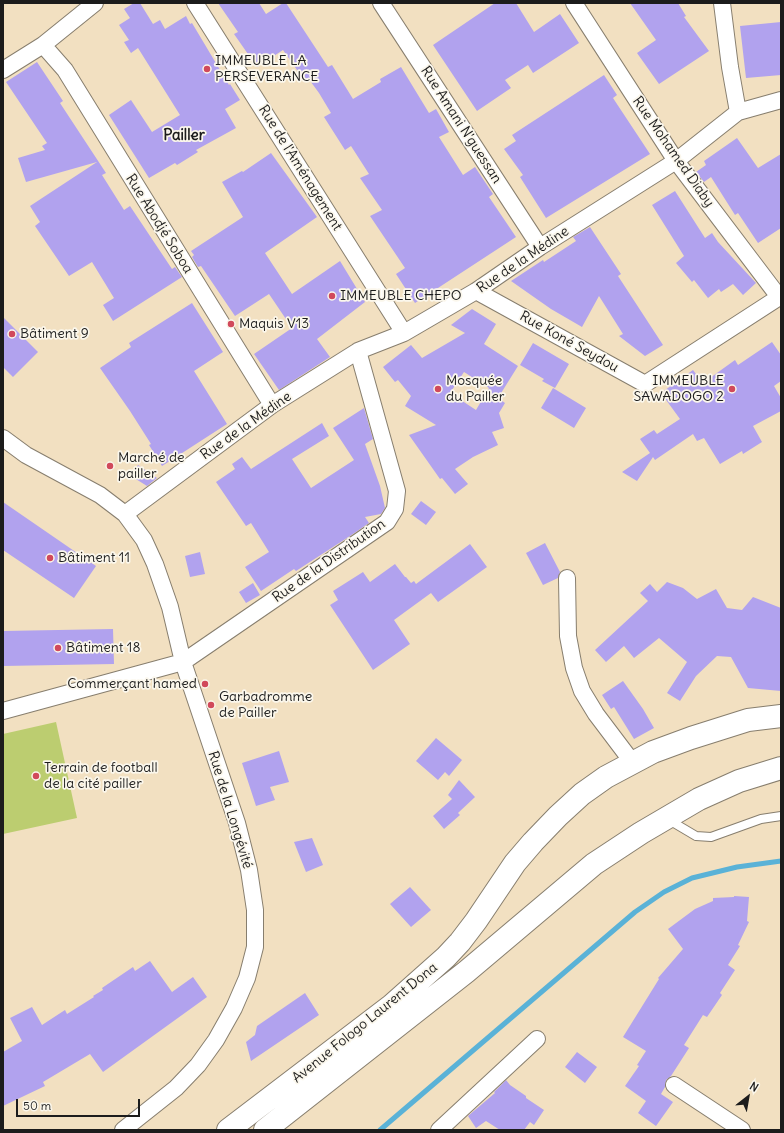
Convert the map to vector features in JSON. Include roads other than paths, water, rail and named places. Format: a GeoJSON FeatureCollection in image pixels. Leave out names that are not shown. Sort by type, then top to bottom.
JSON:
{"type":"FeatureCollection","features":[{"type":"Feature","properties":{"kind":"main road","name":"Avenue Fologo Laurent Dona"},"geometry":{"type":"LineString","coordinates":[[228,1130],[392,1005],[446,957],[476,921],[515,864],[533,842],[582,794],[606,777],[653,752],[748,720],[781,716]]}},
{"type":"Feature","properties":{"kind":"main road","name":"Avenue Fologo Laurent Dona"},"geometry":{"type":"LineString","coordinates":[[265,1130],[466,972],[594,864],[641,833],[699,799],[739,781],[781,768]]}},
{"type":"Feature","properties":{"kind":"street"},"geometry":{"type":"LineString","coordinates":[[3,70],[43,45],[95,3]]}},
{"type":"Feature","properties":{"kind":"street","name":"Rue de l'Aménagement"},"geometry":{"type":"LineString","coordinates":[[195,3],[404,333]]}},
{"type":"Feature","properties":{"kind":"street","name":"Rue Amani N'guessan"},"geometry":{"type":"LineString","coordinates":[[381,3],[540,247]]}},
{"type":"Feature","properties":{"kind":"street","name":"Rue Mohamed Diaby"},"geometry":{"type":"LineString","coordinates":[[574,3],[676,161],[780,296]]}},
{"type":"Feature","properties":{"kind":"street"},"geometry":{"type":"LineString","coordinates":[[722,3],[730,66],[738,112]]}},
{"type":"Feature","properties":{"kind":"street","name":"Rue Abodjé Soboa"},"geometry":{"type":"LineString","coordinates":[[43,45],[65,70],[272,405]]}},
{"type":"Feature","properties":{"kind":"street","name":"Rue de la Médine"},"geometry":{"type":"LineString","coordinates":[[125,514],[272,405],[358,351],[404,333],[476,291],[540,247],[676,161],[738,112],[781,100]]}},
{"type":"Feature","properties":{"kind":"street","name":"Rue Koné Seydou"},"geometry":{"type":"LineString","coordinates":[[476,291],[645,384],[780,296]]}},
{"type":"Feature","properties":{"kind":"street","name":"Rue de la Distribution"},"geometry":{"type":"LineString","coordinates":[[183,662],[365,538],[387,522],[395,509],[397,491],[358,351]]}},
{"type":"Feature","properties":{"kind":"street","name":"Rue de la Longévité"},"geometry":{"type":"LineString","coordinates":[[3,438],[26,455],[100,496],[125,514],[144,540],[155,564],[170,607],[183,662],[240,836],[249,870],[255,910],[255,947],[247,978],[234,1008],[216,1040],[198,1065],[176,1088],[124,1130]]}},
{"type":"Feature","properties":{"kind":"street"},"geometry":{"type":"LineString","coordinates":[[567,578],[568,636],[574,668],[582,691],[596,714],[633,763]]}},
{"type":"Feature","properties":{"kind":"street"},"geometry":{"type":"LineString","coordinates":[[5,709],[183,662]]}},
{"type":"Feature","properties":{"kind":"street"},"geometry":{"type":"LineString","coordinates":[[439,1130],[537,1039]]}},
{"type":"Feature","properties":{"kind":"street"},"geometry":{"type":"LineString","coordinates":[[674,1085],[742,1130]]}},
{"type":"Feature","properties":{"kind":"lane"},"geometry":{"type":"LineString","coordinates":[[666,818],[696,836],[711,837],[761,819],[781,816]]}},
{"type":"Feature","properties":{"kind":"waterway"},"geometry":{"type":"LineString","coordinates":[[380,1130],[635,912],[664,892],[692,878],[737,867],[781,861]]}},
{"type":"Feature","properties":{"kind":"place","name":"IMMEUBLE LA PERSEVERANCE"},"geometry":{"type":"Point","coordinates":[207,69]}},
{"type":"Feature","properties":{"kind":"place","name":"IMMEUBLE CHEPO"},"geometry":{"type":"Point","coordinates":[332,296]}},
{"type":"Feature","properties":{"kind":"place","name":"Maquis V13"},"geometry":{"type":"Point","coordinates":[231,324]}},
{"type":"Feature","properties":{"kind":"place","name":"Bâtiment 9"},"geometry":{"type":"Point","coordinates":[12,334]}},
{"type":"Feature","properties":{"kind":"place","name":"Mosquée du Pailler"},"geometry":{"type":"Point","coordinates":[438,389]}},
{"type":"Feature","properties":{"kind":"place","name":"IMMEUBLE SAWADOGO 2"},"geometry":{"type":"Point","coordinates":[732,389]}},
{"type":"Feature","properties":{"kind":"place","name":"Marché de pailler"},"geometry":{"type":"Point","coordinates":[110,466]}},
{"type":"Feature","properties":{"kind":"place","name":"Bâtiment 11"},"geometry":{"type":"Point","coordinates":[50,558]}},
{"type":"Feature","properties":{"kind":"place","name":"Bâtiment 18"},"geometry":{"type":"Point","coordinates":[58,648]}},
{"type":"Feature","properties":{"kind":"place","name":"Commerçant hamed"},"geometry":{"type":"Point","coordinates":[205,684]}},
{"type":"Feature","properties":{"kind":"place","name":"Garbadromme de Pailler"},"geometry":{"type":"Point","coordinates":[211,705]}},
{"type":"Feature","properties":{"kind":"place","name":"Terrain de football de la cité pailler"},"geometry":{"type":"Point","coordinates":[36,776]}},
{"type":"Feature","properties":{"kind":"district","name":"Pailler"},"geometry":{"type":"Point","coordinates":[184,136]}}]}
